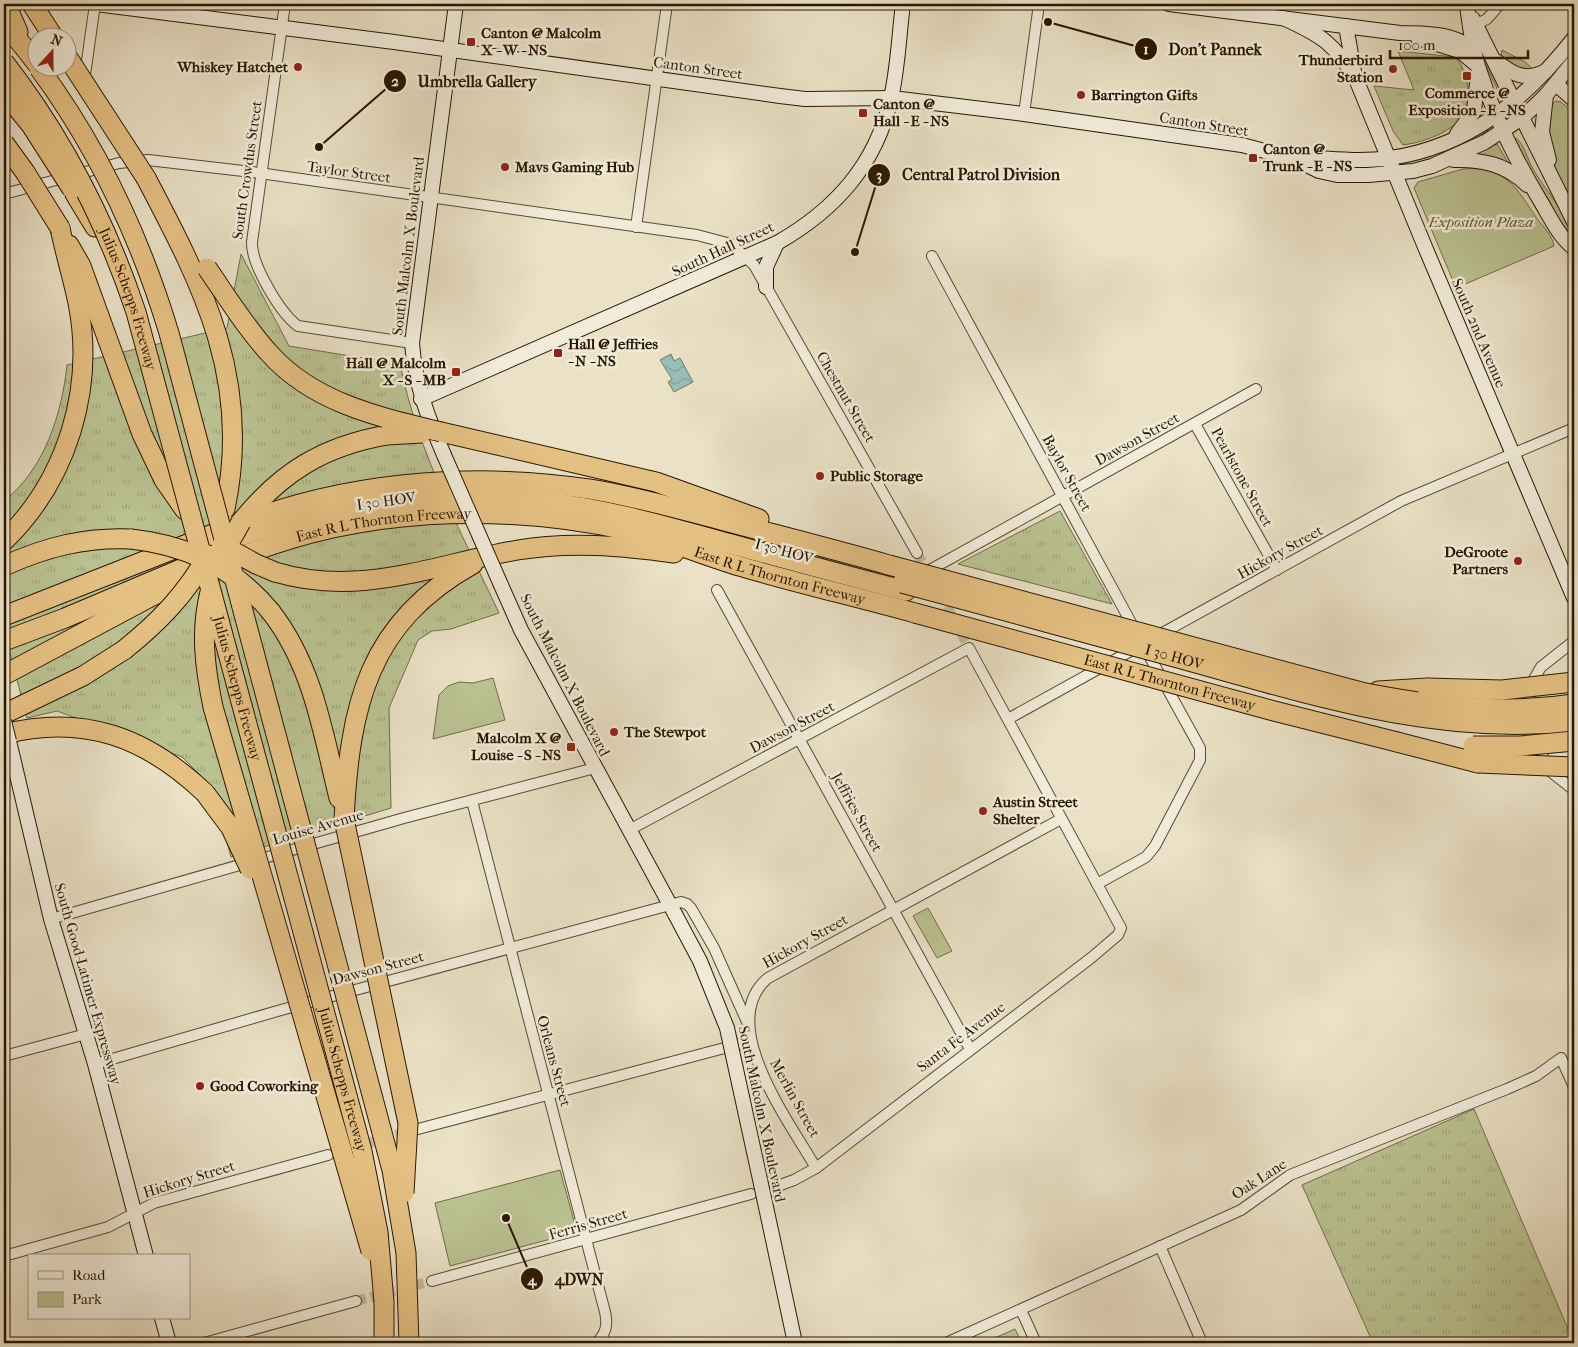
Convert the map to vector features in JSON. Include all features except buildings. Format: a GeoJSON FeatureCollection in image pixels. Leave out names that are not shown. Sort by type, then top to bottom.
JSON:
{"type":"FeatureCollection","features":[{"type":"Feature","properties":{"kind":"highway"},"geometry":{"type":"LineString","coordinates":[[6,4],[25,48]]}},
{"type":"Feature","properties":{"kind":"highway"},"geometry":{"type":"LineString","coordinates":[[32,4],[48,28]]}},
{"type":"Feature","properties":{"kind":"highway","name":"Julius Schepps Freeway"},"geometry":{"type":"LineString","coordinates":[[4,22],[28,52]]}},
{"type":"Feature","properties":{"kind":"highway","name":"Julius Schepps Freeway"},"geometry":{"type":"LineString","coordinates":[[4,62],[70,160],[100,219],[120,265],[153,369],[362,1151],[377,1224],[384,1302],[384,1343]]}},
{"type":"Feature","properties":{"kind":"highway"},"geometry":{"type":"LineString","coordinates":[[78,73],[249,330],[282,366],[308,386],[338,402],[369,413],[440,432],[582,464],[687,492],[841,551]]}},
{"type":"Feature","properties":{"kind":"highway","name":"Julius Schepps Freeway"},"geometry":{"type":"LineString","coordinates":[[46,78],[78,124],[106,175],[132,228],[158,299],[376,1105],[402,1220],[409,1286],[408,1343]]}},
{"type":"Feature","properties":{"kind":"highway"},"geometry":{"type":"LineString","coordinates":[[4,92],[55,161],[120,265]]}},
{"type":"Feature","properties":{"kind":"highway"},"geometry":{"type":"LineString","coordinates":[[4,143],[30,179],[81,266],[86,302],[82,369],[76,414],[63,458],[39,501],[4,541]]}},
{"type":"Feature","properties":{"kind":"highway"},"geometry":{"type":"LineString","coordinates":[[4,714],[83,676],[124,650],[169,610],[198,572],[219,530],[226,509],[234,460],[232,402],[217,334],[195,275],[146,178]]}},
{"type":"Feature","properties":{"kind":"highway"},"geometry":{"type":"LineString","coordinates":[[86,302],[149,450],[164,480],[185,510],[217,541],[236,554],[275,572],[319,582],[361,582],[386,579],[489,555],[544,547],[585,545],[629,547],[740,566]]}},
{"type":"Feature","properties":{"kind":"highway"},"geometry":{"type":"LineString","coordinates":[[304,1026],[284,948],[223,741],[208,683],[204,632],[209,594],[216,570],[241,522],[271,489],[288,475],[311,459],[338,447],[365,439],[387,435],[440,432]]}},
{"type":"Feature","properties":{"kind":"highway"},"geometry":{"type":"LineString","coordinates":[[4,616],[189,542],[289,506],[323,497],[374,488],[430,483],[527,483],[590,489],[668,506],[1361,692],[1409,702],[1483,708],[1501,709],[1574,704]]}},
{"type":"Feature","properties":{"kind":"highway","name":"I 30 HOV"},"geometry":{"type":"LineString","coordinates":[[4,636],[45,616],[184,557],[271,525],[354,505],[439,494],[521,494],[593,503],[672,521],[1364,715],[1458,730],[1512,732],[1574,727]]}},
{"type":"Feature","properties":{"kind":"highway","name":"I 30 HOV"},"geometry":{"type":"LineString","coordinates":[[4,642],[279,530],[346,513],[443,501],[544,502],[604,512],[668,526],[1377,711],[1410,717],[1473,724],[1517,725],[1574,721]]}},
{"type":"Feature","properties":{"kind":"highway","name":"East R L Thornton Freeway"},"geometry":{"type":"LineString","coordinates":[[4,675],[144,600],[260,548],[339,528],[389,519],[440,514],[542,516],[633,532],[740,566],[1293,716],[1397,742],[1520,746],[1574,741]]}},
{"type":"Feature","properties":{"kind":"highway"},"geometry":{"type":"LineString","coordinates":[[4,566],[42,550],[75,542],[109,538],[131,539],[176,548],[213,563],[248,587],[270,612],[290,640],[305,670],[339,762],[344,819],[408,1123],[402,1220]]}},
{"type":"Feature","properties":{"kind":"highway"},"geometry":{"type":"LineString","coordinates":[[339,762],[365,687],[389,638],[405,617],[428,596],[449,579],[489,555]]}},
{"type":"Feature","properties":{"kind":"highway"},"geometry":{"type":"LineString","coordinates":[[1361,692],[1427,688],[1502,690],[1574,682]]}},
{"type":"Feature","properties":{"kind":"highway"},"geometry":{"type":"LineString","coordinates":[[6,738],[53,726],[77,727],[110,734],[141,745],[163,757],[205,793],[231,828],[242,849],[304,1026],[357,1200],[384,1302]]}},
{"type":"Feature","properties":{"kind":"highway"},"geometry":{"type":"LineString","coordinates":[[1397,742],[1478,763],[1574,767]]}},
{"type":"Feature","properties":{"kind":"main road","name":"Canton Street"},"geometry":{"type":"LineString","coordinates":[[95,4],[805,99],[892,98],[1024,114],[1234,144],[1295,159],[1310,168],[1337,175],[1413,171],[1447,160],[1503,131],[1522,118],[1551,90],[1574,61]]}},
{"type":"Feature","properties":{"kind":"main road","name":"South Malcolm X Boulevard"},"geometry":{"type":"LineString","coordinates":[[456,4],[412,343],[416,378],[421,399],[521,630],[700,961],[727,1028],[795,1343]]}},
{"type":"Feature","properties":{"kind":"main road","name":"South Hall Street"},"geometry":{"type":"LineString","coordinates":[[421,399],[777,243],[823,213],[852,183],[871,152],[892,98],[902,4]]}},
{"type":"Feature","properties":{"kind":"main road"},"geometry":{"type":"LineString","coordinates":[[1169,4],[1208,6],[1400,33],[1452,36],[1473,49]]}},
{"type":"Feature","properties":{"kind":"main road"},"geometry":{"type":"LineString","coordinates":[[1466,5],[1473,26],[1493,58],[1554,186],[1574,222]]}},
{"type":"Feature","properties":{"kind":"main road","name":"South 2nd Avenue"},"geometry":{"type":"LineString","coordinates":[[1283,18],[1322,37],[1344,60],[1356,79],[1574,598]]}},
{"type":"Feature","properties":{"kind":"main road","name":"South 2nd Avenue"},"geometry":{"type":"LineString","coordinates":[[1346,26],[1356,79]]}},
{"type":"Feature","properties":{"kind":"main road"},"geometry":{"type":"LineString","coordinates":[[1473,26],[1473,49],[1503,131],[1536,194],[1566,241],[1574,248]]}},
{"type":"Feature","properties":{"kind":"main road"},"geometry":{"type":"LineString","coordinates":[[1400,33],[1460,51],[1478,66]]}},
{"type":"Feature","properties":{"kind":"main road","name":"Canton Street"},"geometry":{"type":"LineString","coordinates":[[1295,159],[1302,157],[1351,160],[1389,158],[1422,152],[1497,116],[1515,103],[1551,68],[1574,38]]}},
{"type":"Feature","properties":{"kind":"main road"},"geometry":{"type":"LineString","coordinates":[[1493,58],[1509,72],[1517,75],[1533,76],[1551,68]]}},
{"type":"Feature","properties":{"kind":"main road"},"geometry":{"type":"LineString","coordinates":[[1454,138],[1474,111],[1477,96],[1478,66]]}},
{"type":"Feature","properties":{"kind":"main road"},"geometry":{"type":"LineString","coordinates":[[1554,186],[1542,132],[1551,90],[1574,100]]}},
{"type":"Feature","properties":{"kind":"main road"},"geometry":{"type":"LineString","coordinates":[[1447,160],[1479,160],[1495,164],[1519,177],[1536,194]]}},
{"type":"Feature","properties":{"kind":"main road"},"geometry":{"type":"LineString","coordinates":[[766,287],[766,267],[777,243]]}},
{"type":"Feature","properties":{"kind":"main road","name":"South Good-Latimer Expressway"},"geometry":{"type":"LineString","coordinates":[[4,720],[6,738],[51,919],[95,1064],[145,1254]]}},
{"type":"Feature","properties":{"kind":"main road"},"geometry":{"type":"LineString","coordinates":[[163,1320],[169,1343]]}},
{"type":"Feature","properties":{"kind":"street"},"geometry":{"type":"LineString","coordinates":[[95,4],[84,89],[87,98],[129,161]]}},
{"type":"Feature","properties":{"kind":"street","name":"South Crowdus Street"},"geometry":{"type":"LineString","coordinates":[[285,4],[251,252],[270,290],[288,318],[298,326],[412,343]]}},
{"type":"Feature","properties":{"kind":"street"},"geometry":{"type":"LineString","coordinates":[[636,227],[667,4]]}},
{"type":"Feature","properties":{"kind":"street"},"geometry":{"type":"LineString","coordinates":[[1024,114],[1039,4]]}},
{"type":"Feature","properties":{"kind":"street"},"geometry":{"type":"LineString","coordinates":[[1473,26],[1487,20],[1500,4]]}},
{"type":"Feature","properties":{"kind":"street","name":"Taylor Street"},"geometry":{"type":"LineString","coordinates":[[4,194],[129,161],[148,160],[261,174],[716,239],[731,244],[747,256]]}},
{"type":"Feature","properties":{"kind":"street","name":"Chestnut Street"},"geometry":{"type":"LineString","coordinates":[[747,256],[917,553]]}},
{"type":"Feature","properties":{"kind":"street","name":"Baylor Street"},"geometry":{"type":"LineString","coordinates":[[932,256],[1200,748],[1200,760],[1151,852],[1146,857],[1097,884]]}},
{"type":"Feature","properties":{"kind":"street","name":"Dawson Street"},"geometry":{"type":"LineString","coordinates":[[928,571],[1256,389]]}},
{"type":"Feature","properties":{"kind":"street","name":"Pearlstone Street"},"geometry":{"type":"LineString","coordinates":[[1195,424],[1277,570]]}},
{"type":"Feature","properties":{"kind":"street","name":"Hickory Street"},"geometry":{"type":"LineString","coordinates":[[1008,719],[1406,499],[1574,428]]}},
{"type":"Feature","properties":{"kind":"street","name":"Jeffries Street"},"geometry":{"type":"LineString","coordinates":[[717,590],[895,909],[970,1049]]}},
{"type":"Feature","properties":{"kind":"street"},"geometry":{"type":"LineString","coordinates":[[1574,641],[1541,667],[1534,679],[1529,699],[1532,722],[1546,768],[1574,790]]}},
{"type":"Feature","properties":{"kind":"street","name":"Dawson Street"},"geometry":{"type":"LineString","coordinates":[[629,830],[969,648],[1008,719]]}},
{"type":"Feature","properties":{"kind":"street"},"geometry":{"type":"LineString","coordinates":[[1008,719],[1097,884]]}},
{"type":"Feature","properties":{"kind":"street","name":"Louise Avenue"},"geometry":{"type":"LineString","coordinates":[[51,919],[404,818],[595,768]]}},
{"type":"Feature","properties":{"kind":"street","name":"Orleans Street"},"geometry":{"type":"LineString","coordinates":[[472,801],[606,1312],[606,1328],[603,1336],[596,1343]]}},
{"type":"Feature","properties":{"kind":"street","name":"Hickory Street"},"geometry":{"type":"LineString","coordinates":[[750,1041],[748,1024],[753,997],[761,984],[768,978],[1061,820]]}},
{"type":"Feature","properties":{"kind":"street","name":"Santa Fe Avenue"},"geometry":{"type":"LineString","coordinates":[[775,1187],[794,1180],[816,1168],[1091,958],[1118,935],[1121,928],[1097,884]]}},
{"type":"Feature","properties":{"kind":"street"},"geometry":{"type":"LineString","coordinates":[[673,909],[681,902],[692,908],[714,948],[748,1024]]}},
{"type":"Feature","properties":{"kind":"street","name":"Dawson Street"},"geometry":{"type":"LineString","coordinates":[[95,1064],[281,1010],[509,948],[673,909]]}},
{"type":"Feature","properties":{"kind":"street"},"geometry":{"type":"LineString","coordinates":[[4,1056],[86,1034]]}},
{"type":"Feature","properties":{"kind":"street"},"geometry":{"type":"LineString","coordinates":[[418,1129],[750,1041]]}},
{"type":"Feature","properties":{"kind":"street","name":"Merlin Street"},"geometry":{"type":"LineString","coordinates":[[750,1041],[765,1079],[816,1168]]}},
{"type":"Feature","properties":{"kind":"street","name":"Oak Lane"},"geometry":{"type":"LineString","coordinates":[[946,1343],[1241,1210],[1264,1196],[1290,1175],[1522,1083],[1550,1068],[1561,1058],[1574,1087]]}},
{"type":"Feature","properties":{"kind":"street","name":"Hickory Street"},"geometry":{"type":"LineString","coordinates":[[4,1256],[108,1227],[154,1203],[328,1155]]}},
{"type":"Feature","properties":{"kind":"street","name":"Ferris Street"},"geometry":{"type":"LineString","coordinates":[[432,1281],[751,1194]]}},
{"type":"Feature","properties":{"kind":"street"},"geometry":{"type":"LineString","coordinates":[[1160,1246],[1202,1343]]}},
{"type":"Feature","properties":{"kind":"street"},"geometry":{"type":"LineString","coordinates":[[204,1343],[356,1301]]}},
{"type":"Feature","properties":{"kind":"street"},"geometry":{"type":"LineString","coordinates":[[1021,1310],[1036,1343]]}},
{"type":"Feature","properties":{"kind":"green space"},"geometry":{"type":"Polygon","coordinates":[[[1476,38],[1499,87],[1501,97],[1479,51],[1476,38]]]}},
{"type":"Feature","properties":{"kind":"green space"},"geometry":{"type":"Polygon","coordinates":[[[1502,50],[1525,62],[1533,69],[1523,73],[1501,56],[1502,50]]]}},
{"type":"Feature","properties":{"kind":"green space"},"geometry":{"type":"Polygon","coordinates":[[[1398,51],[1455,57],[1465,73],[1468,93],[1465,111],[1453,126],[1442,133],[1416,143],[1403,145],[1393,131],[1374,86],[1414,90],[1398,51]]]}},
{"type":"Feature","properties":{"kind":"green space","name":"Exposition Plaza"},"geometry":{"type":"Polygon","coordinates":[[[1556,101],[1561,102],[1574,113],[1574,205],[1553,166],[1547,134],[1552,104],[1556,101]]]}},
{"type":"Feature","properties":{"kind":"green space"},"geometry":{"type":"Polygon","coordinates":[[[1488,130],[1443,157],[1410,165],[1441,155],[1488,130]]]}},
{"type":"Feature","properties":{"kind":"green space","name":"Exposition Plaza"},"geometry":{"type":"Polygon","coordinates":[[[1516,138],[1522,144],[1538,178],[1562,212],[1574,241],[1558,219],[1515,143],[1516,138]]]}},
{"type":"Feature","properties":{"kind":"green space"},"geometry":{"type":"Polygon","coordinates":[[[1497,144],[1510,166],[1473,155],[1494,145],[1497,144]]]}},
{"type":"Feature","properties":{"kind":"green space","name":"Exposition Plaza"},"geometry":{"type":"Polygon","coordinates":[[[1463,169],[1490,171],[1509,181],[1548,232],[1554,246],[1456,288],[1414,188],[1418,182],[1463,169]]]}},
{"type":"Feature","properties":{"kind":"green space"},"geometry":{"type":"Polygon","coordinates":[[[241,254],[289,346],[400,364],[408,397],[429,461],[499,613],[451,629],[432,631],[418,640],[389,708],[391,808],[231,857],[212,787],[182,757],[57,711],[27,718],[4,630],[4,501],[30,474],[49,440],[61,403],[67,365],[227,328],[241,254]]]}},
{"type":"Feature","properties":{"kind":"green space"},"geometry":{"type":"Polygon","coordinates":[[[1060,511],[1112,604],[958,564],[1060,511]]]}},
{"type":"Feature","properties":{"kind":"green space"},"geometry":{"type":"Polygon","coordinates":[[[493,678],[505,720],[433,739],[439,695],[448,686],[459,682],[473,683],[493,678]]]}},
{"type":"Feature","properties":{"kind":"green space"},"geometry":{"type":"Polygon","coordinates":[[[928,908],[952,951],[937,958],[913,916],[928,908]]]}},
{"type":"Feature","properties":{"kind":"green space"},"geometry":{"type":"Polygon","coordinates":[[[1474,1109],[1574,1343],[1373,1343],[1302,1185],[1474,1109]]]}},
{"type":"Feature","properties":{"kind":"green space"},"geometry":{"type":"Polygon","coordinates":[[[560,1170],[577,1232],[450,1266],[435,1203],[560,1170]]]}},
{"type":"Feature","properties":{"kind":"green space"},"geometry":{"type":"Polygon","coordinates":[[[1015,1329],[1022,1343],[983,1343],[1015,1329]]]}},
{"type":"Feature","properties":{"kind":"water"},"geometry":{"type":"Polygon","coordinates":[[[671,354],[674,361],[680,358],[693,382],[674,392],[668,382],[672,379],[660,360],[671,354]]]}},
{"type":"Feature","properties":{"kind":"tunnel"},"geometry":{"type":"LineString","coordinates":[[917,553],[930,576]]}},
{"type":"Feature","properties":{"kind":"tunnel"},"geometry":{"type":"LineString","coordinates":[[940,593],[969,648]]}},
{"type":"Feature","properties":{"kind":"tunnel"},"geometry":{"type":"LineString","coordinates":[[338,1152],[410,1131]]}},
{"type":"Feature","properties":{"kind":"tunnel"},"geometry":{"type":"LineString","coordinates":[[356,1301],[432,1281]]}},
{"type":"Feature","properties":{"kind":"place","name":"Don't Pannek"},"geometry":{"type":"Point","coordinates":[1048,22]}},
{"type":"Feature","properties":{"kind":"place","name":"Canton @ Malcolm X - W - NS"},"geometry":{"type":"Point","coordinates":[471,42]}},
{"type":"Feature","properties":{"kind":"place","name":"Whiskey Hatchet"},"geometry":{"type":"Point","coordinates":[298,67]}},
{"type":"Feature","properties":{"kind":"place","name":"Thunderbird Station"},"geometry":{"type":"Point","coordinates":[1393,69]}},
{"type":"Feature","properties":{"kind":"place","name":"Commerce @ Exposition - E - NS"},"geometry":{"type":"Point","coordinates":[1467,76]}},
{"type":"Feature","properties":{"kind":"place","name":"Barrington Gifts"},"geometry":{"type":"Point","coordinates":[1081,95]}},
{"type":"Feature","properties":{"kind":"place","name":"Canton @ Hall - E - NS"},"geometry":{"type":"Point","coordinates":[863,113]}},
{"type":"Feature","properties":{"kind":"place","name":"Umbrella Gallery"},"geometry":{"type":"Point","coordinates":[319,147]}},
{"type":"Feature","properties":{"kind":"place","name":"Canton @ Trunk - E - NS"},"geometry":{"type":"Point","coordinates":[1253,158]}},
{"type":"Feature","properties":{"kind":"place","name":"Mavs Gaming Hub"},"geometry":{"type":"Point","coordinates":[505,167]}},
{"type":"Feature","properties":{"kind":"place","name":"Central Patrol Division"},"geometry":{"type":"Point","coordinates":[855,252]}},
{"type":"Feature","properties":{"kind":"place","name":"Hall @ Jeffries - N - NS"},"geometry":{"type":"Point","coordinates":[558,353]}},
{"type":"Feature","properties":{"kind":"place","name":"Hall @ Malcolm X - S - MB"},"geometry":{"type":"Point","coordinates":[456,372]}},
{"type":"Feature","properties":{"kind":"place","name":"Public Storage"},"geometry":{"type":"Point","coordinates":[820,476]}},
{"type":"Feature","properties":{"kind":"place","name":"DeGroote Partners"},"geometry":{"type":"Point","coordinates":[1518,561]}},
{"type":"Feature","properties":{"kind":"place","name":"The Stewpot"},"geometry":{"type":"Point","coordinates":[614,732]}},
{"type":"Feature","properties":{"kind":"place","name":"Malcolm X @ Louise - S - NS"},"geometry":{"type":"Point","coordinates":[571,747]}},
{"type":"Feature","properties":{"kind":"place","name":"Austin Street Shelter"},"geometry":{"type":"Point","coordinates":[983,811]}},
{"type":"Feature","properties":{"kind":"place","name":"Good Coworking"},"geometry":{"type":"Point","coordinates":[200,1086]}},
{"type":"Feature","properties":{"kind":"place","name":"4DWN"},"geometry":{"type":"Point","coordinates":[506,1218]}}]}
